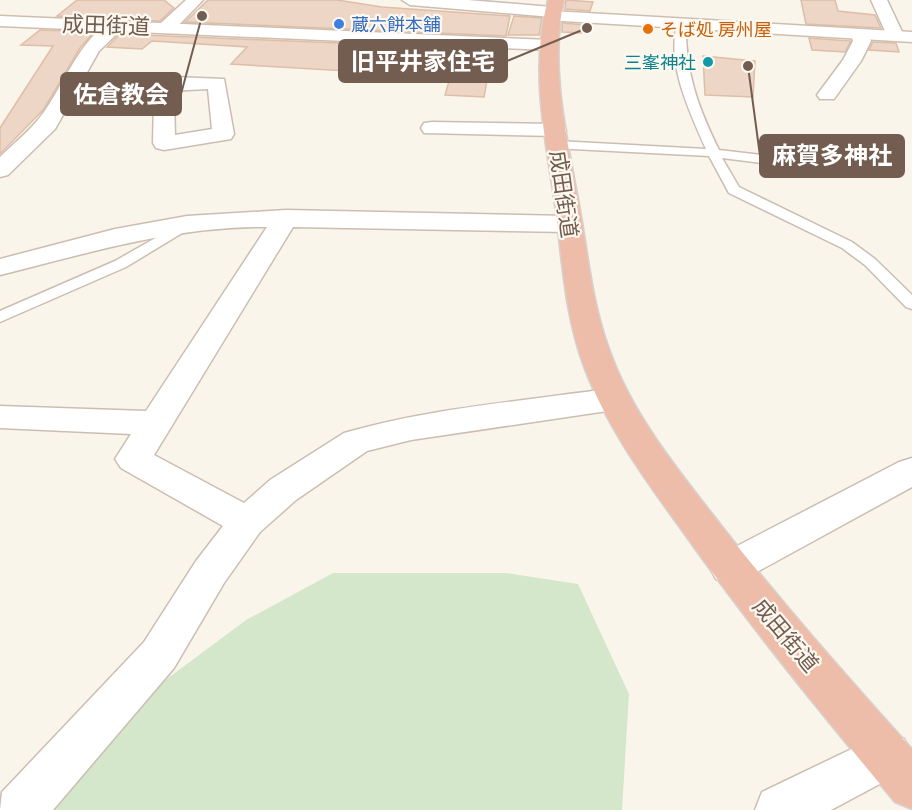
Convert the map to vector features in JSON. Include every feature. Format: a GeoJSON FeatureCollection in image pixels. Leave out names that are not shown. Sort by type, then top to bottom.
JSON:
{"type":"FeatureCollection","features":[{"type":"Feature","properties":{"kind":"highway","name":"成田街道"},"geometry":{"type":"LineString","coordinates":[[552,18],[556,138],[568,224],[578,284],[593,348],[614,399],[642,446],[730,568],[899,770]]}},
{"type":"Feature","properties":{"kind":"street"},"geometry":{"type":"LineString","coordinates":[[167,27],[195,0]]}},
{"type":"Feature","properties":{"kind":"street"},"geometry":{"type":"LineString","coordinates":[[410,0],[552,18],[904,37]]}},
{"type":"Feature","properties":{"kind":"street"},"geometry":{"type":"LineString","coordinates":[[879,0],[904,37]]}},
{"type":"Feature","properties":{"kind":"street"},"geometry":{"type":"LineString","coordinates":[[780,10],[783,29]]}},
{"type":"Feature","properties":{"kind":"street","name":"成田街道"},"geometry":{"type":"LineString","coordinates":[[0,21],[167,27],[552,18]]}},
{"type":"Feature","properties":{"kind":"street"},"geometry":{"type":"LineString","coordinates":[[0,170],[47,124],[92,48],[117,25]]}},
{"type":"Feature","properties":{"kind":"street"},"geometry":{"type":"LineString","coordinates":[[827,95],[852,61],[862,41],[860,35]]}},
{"type":"Feature","properties":{"kind":"street"},"geometry":{"type":"LineString","coordinates":[[68,90],[174,83],[218,83],[223,134],[165,143],[164,99]]}},
{"type":"Feature","properties":{"kind":"street"},"geometry":{"type":"LineString","coordinates":[[432,128],[556,138]]}},
{"type":"Feature","properties":{"kind":"street"},"geometry":{"type":"LineString","coordinates":[[247,522],[133,459],[286,218]]}},
{"type":"Feature","properties":{"kind":"street"},"geometry":{"type":"LineString","coordinates":[[0,267],[115,237],[187,224],[286,218],[568,224]]}},
{"type":"Feature","properties":{"kind":"street"},"geometry":{"type":"LineString","coordinates":[[20,810],[159,655],[210,572],[247,522],[283,490],[356,442],[411,428],[614,399]]}},
{"type":"Feature","properties":{"kind":"street"},"geometry":{"type":"LineString","coordinates":[[0,417],[155,423]]}},
{"type":"Feature","properties":{"kind":"street"},"geometry":{"type":"LineString","coordinates":[[730,568],[912,471]]}},
{"type":"Feature","properties":{"kind":"street"},"geometry":{"type":"LineString","coordinates":[[780,810],[899,770]]}},
{"type":"Feature","properties":{"kind":"lane"},"geometry":{"type":"LineString","coordinates":[[681,24],[681,62],[714,153],[723,174],[734,190],[847,245],[870,262],[912,304]]}},
{"type":"Feature","properties":{"kind":"lane"},"geometry":{"type":"LineString","coordinates":[[556,138],[812,165]]}},
{"type":"Feature","properties":{"kind":"lane"},"geometry":{"type":"LineString","coordinates":[[0,317],[65,290],[167,239],[187,224]]}},
{"type":"Feature","properties":{"kind":"green space"},"geometry":{"type":"Polygon","coordinates":[[[333,573],[506,573],[578,584],[629,694],[622,810],[49,810],[144,696],[246,620],[333,573]]]}},
{"type":"Feature","properties":{"kind":"building"},"geometry":{"type":"Polygon","coordinates":[[[77,0],[164,0],[174,8],[160,21],[57,16],[77,0]]]}},
{"type":"Feature","properties":{"kind":"building"},"geometry":{"type":"Polygon","coordinates":[[[208,0],[337,0],[382,7],[510,16],[506,36],[185,22],[208,0]]]}},
{"type":"Feature","properties":{"kind":"building"},"geometry":{"type":"Polygon","coordinates":[[[566,0],[593,2],[590,11],[565,9],[566,0]]]}},
{"type":"Feature","properties":{"kind":"building"},"geometry":{"type":"Polygon","coordinates":[[[801,0],[835,0],[838,11],[875,15],[881,28],[806,24],[801,0]]]}},
{"type":"Feature","properties":{"kind":"building"},"geometry":{"type":"Polygon","coordinates":[[[514,16],[542,18],[539,35],[508,35],[514,16]]]}},
{"type":"Feature","properties":{"kind":"building"},"geometry":{"type":"Polygon","coordinates":[[[562,23],[585,25],[582,33],[562,32],[562,23]]]}},
{"type":"Feature","properties":{"kind":"building"},"geometry":{"type":"Polygon","coordinates":[[[40,30],[94,32],[80,48],[44,109],[0,154],[0,128],[53,46],[21,45],[40,30]]]}},
{"type":"Feature","properties":{"kind":"building"},"geometry":{"type":"Polygon","coordinates":[[[120,34],[504,50],[501,71],[489,70],[484,97],[445,95],[456,57],[408,54],[398,74],[231,64],[247,47],[152,41],[142,49],[107,47],[120,34]]]}},
{"type":"Feature","properties":{"kind":"building"},"geometry":{"type":"Polygon","coordinates":[[[809,38],[851,41],[845,52],[812,50],[809,38]]]}},
{"type":"Feature","properties":{"kind":"building"},"geometry":{"type":"Polygon","coordinates":[[[873,42],[896,43],[899,52],[869,50],[873,42]]]}},
{"type":"Feature","properties":{"kind":"building"},"geometry":{"type":"Polygon","coordinates":[[[703,56],[755,61],[753,97],[705,95],[703,56]]]}},
{"type":"Feature","properties":{"kind":"place","name":"佐倉教会"},"geometry":{"type":"Point","coordinates":[202,16]}},
{"type":"Feature","properties":{"kind":"place","name":"蔵六餅本舗"},"geometry":{"type":"Point","coordinates":[339,24]}},
{"type":"Feature","properties":{"kind":"place","name":"旧平井家住宅"},"geometry":{"type":"Point","coordinates":[587,28]}},
{"type":"Feature","properties":{"kind":"place","name":"そば処 房州屋"},"geometry":{"type":"Point","coordinates":[648,29]}},
{"type":"Feature","properties":{"kind":"place","name":"三峯神社"},"geometry":{"type":"Point","coordinates":[708,62]}},
{"type":"Feature","properties":{"kind":"place","name":"麻賀多神社"},"geometry":{"type":"Point","coordinates":[748,66]}}]}
